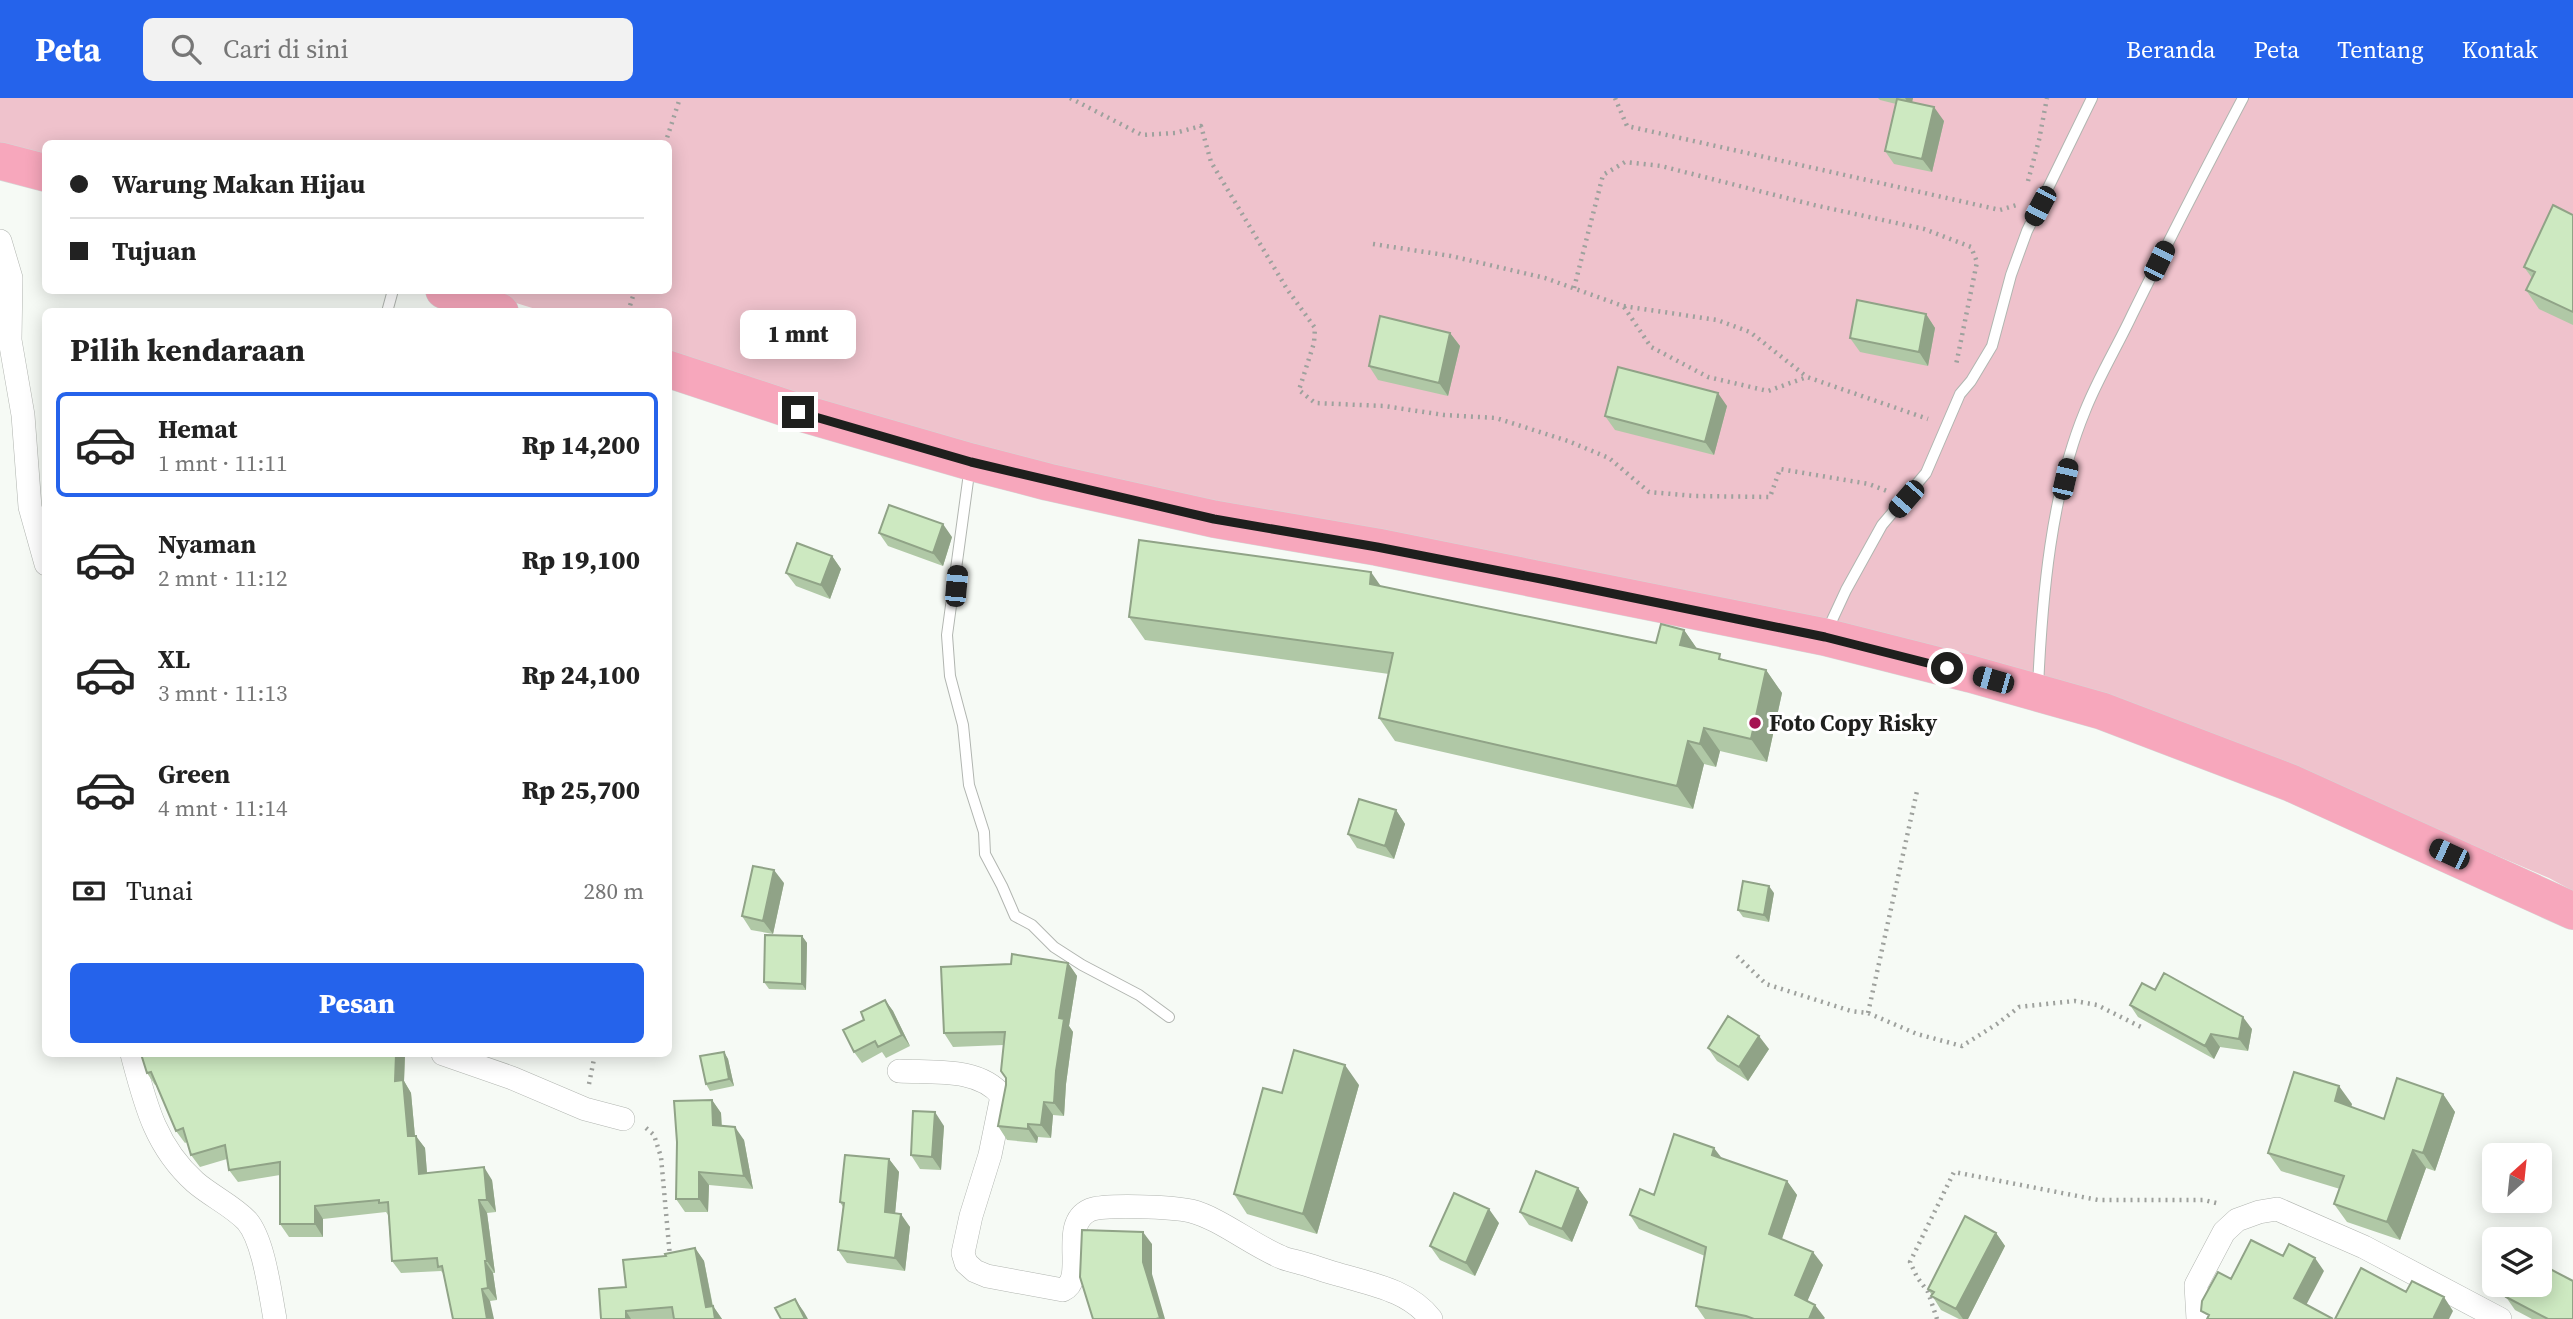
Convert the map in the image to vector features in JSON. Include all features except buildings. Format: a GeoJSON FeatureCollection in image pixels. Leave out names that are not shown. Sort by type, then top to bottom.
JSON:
{"type":"FeatureCollection","features":[{"type":"Feature","properties":{"kind":"highway"},"geometry":{"type":"LineString","coordinates":[[0,161],[42,172]]}},
{"type":"Feature","properties":{"kind":"highway"},"geometry":{"type":"LineString","coordinates":[[453,294],[490,308]]}},
{"type":"Feature","properties":{"kind":"highway"},"geometry":{"type":"LineString","coordinates":[[672,370],[798,412],[971,462],[1214,519],[1389,549],[1825,637],[2102,711],[2291,783],[2573,911]]}},
{"type":"Feature","properties":{"kind":"street"},"geometry":{"type":"LineString","coordinates":[[0,241],[11,278],[10,340],[23,415],[30,507],[42,550]]}},
{"type":"Feature","properties":{"kind":"street"},"geometry":{"type":"LineString","coordinates":[[133,1057],[148,1114],[160,1138],[197,1184],[248,1222],[262,1252],[275,1319]]}},
{"type":"Feature","properties":{"kind":"street"},"geometry":{"type":"LineString","coordinates":[[452,1057],[512,1078],[584,1109],[623,1119]]}},
{"type":"Feature","properties":{"kind":"street"},"geometry":{"type":"LineString","coordinates":[[899,1071],[978,1078],[993,1084],[1002,1096],[990,1155],[971,1216],[963,1253],[966,1263],[975,1271],[987,1276],[1063,1290],[1072,1280],[1074,1228],[1084,1214],[1101,1207],[1190,1211],[1208,1217],[1283,1259],[1375,1285],[1406,1297],[1431,1319]]}},
{"type":"Feature","properties":{"kind":"street"},"geometry":{"type":"LineString","coordinates":[[2197,1319],[2196,1285],[2224,1232],[2237,1220],[2277,1209],[2364,1247],[2500,1319]]}},
{"type":"Feature","properties":{"kind":"lane"},"geometry":{"type":"LineString","coordinates":[[1825,637],[1846,590],[1882,525],[1926,472],[1960,394],[1992,346],[2011,275],[2027,231],[2092,98]]}},
{"type":"Feature","properties":{"kind":"lane"},"geometry":{"type":"LineString","coordinates":[[2037,693],[2040,625],[2054,528],[2070,455],[2081,421],[2183,212],[2244,98]]}},
{"type":"Feature","properties":{"kind":"lane"},"geometry":{"type":"LineString","coordinates":[[971,462],[956,586],[947,635],[950,676],[963,724],[969,785],[984,832],[985,855],[1015,916],[1032,925],[1054,947],[1139,995],[1169,1017]]}},
{"type":"Feature","properties":{"kind":"path"},"geometry":{"type":"LineString","coordinates":[[666,140],[680,98]]}},
{"type":"Feature","properties":{"kind":"path"},"geometry":{"type":"LineString","coordinates":[[1070,98],[1142,135],[1175,133],[1201,126],[1211,162],[1287,289],[1315,328],[1314,344],[1299,390],[1315,403],[1384,406],[1444,415],[1496,418],[1568,441],[1609,458],[1649,492],[1770,497],[1780,469],[1869,484],[1906,499]]}},
{"type":"Feature","properties":{"kind":"path"},"geometry":{"type":"LineString","coordinates":[[1615,98],[1627,126],[2000,210],[2023,204],[2047,98]]}},
{"type":"Feature","properties":{"kind":"path"},"geometry":{"type":"LineString","coordinates":[[1574,288],[1603,175],[1625,162],[1661,166],[1814,205],[1924,229],[1971,247],[1977,262],[1960,350],[1951,380],[1960,394]]}},
{"type":"Feature","properties":{"kind":"path"},"geometry":{"type":"LineString","coordinates":[[1373,244],[1451,256],[1545,278],[1623,306],[1717,320],[1750,331],[1807,377],[1945,425]]}},
{"type":"Feature","properties":{"kind":"path"},"geometry":{"type":"LineString","coordinates":[[1623,306],[1651,348],[1708,377],[1768,391],[1807,377]]}},
{"type":"Feature","properties":{"kind":"path"},"geometry":{"type":"LineString","coordinates":[[1868,1013],[1917,791]]}},
{"type":"Feature","properties":{"kind":"path"},"geometry":{"type":"LineString","coordinates":[[1738,956],[1766,984],[1851,1011],[1868,1013],[1917,1034],[1962,1046],[2019,1007],[2075,1001],[2097,1005],[2143,1028]]}},
{"type":"Feature","properties":{"kind":"path"},"geometry":{"type":"LineString","coordinates":[[623,1119],[642,1125],[654,1135],[661,1157],[671,1267]]}},
{"type":"Feature","properties":{"kind":"path"},"geometry":{"type":"LineString","coordinates":[[1937,1319],[1928,1292],[1910,1262],[1954,1171],[2098,1200],[2204,1200],[2259,1212]]}},
{"type":"Feature","properties":{"kind":"shaded area"},"geometry":{"type":"Polygon","coordinates":[[[0,98],[2573,98],[2573,891],[2549,878],[2413,820],[2044,679],[1222,507],[856,415],[672,354],[672,308],[532,308],[488,294],[672,294],[672,140],[42,140],[42,158],[0,147],[0,98]]]}},
{"type":"Feature","properties":{"kind":"place","name":"Foto Copy Risky"},"geometry":{"type":"Point","coordinates":[1755,723]}},
{"type":"Feature","properties":{"kind":"route"},"geometry":{"type":"LineString","coordinates":[[798,412],[971,462],[1214,519],[1556,582],[1825,637],[1947,668]]}}]}
